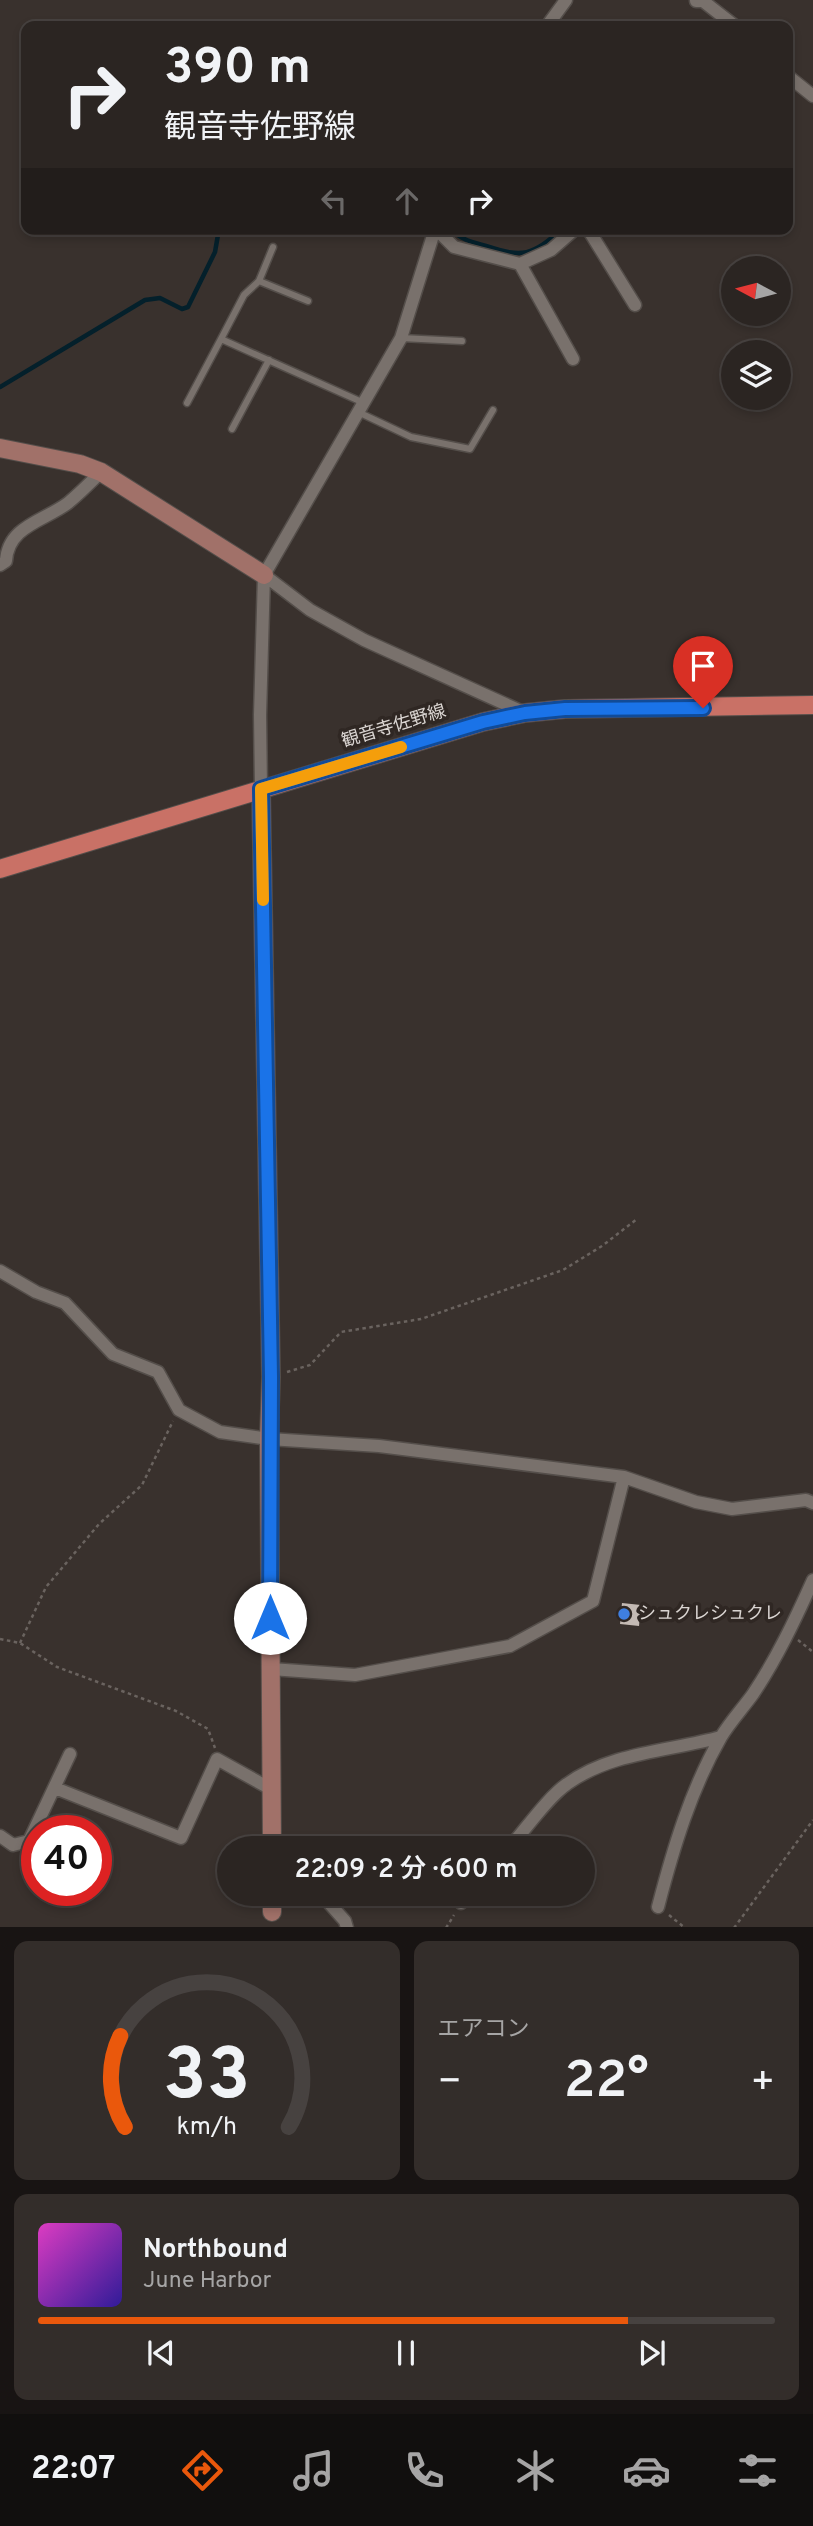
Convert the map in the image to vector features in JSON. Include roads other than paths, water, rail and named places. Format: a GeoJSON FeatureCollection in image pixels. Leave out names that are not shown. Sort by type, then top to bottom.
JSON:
{"type":"FeatureCollection","features":[{"type":"Feature","properties":{"kind":"main road","name":"観音寺佐野線"},"geometry":{"type":"LineString","coordinates":[[0,869],[483,722],[525,713],[565,709],[813,705]]}},
{"type":"Feature","properties":{"kind":"street"},"geometry":{"type":"LineString","coordinates":[[551,21],[566,0]]}},
{"type":"Feature","properties":{"kind":"street"},"geometry":{"type":"LineString","coordinates":[[695,0],[720,21]]}},
{"type":"Feature","properties":{"kind":"street"},"geometry":{"type":"LineString","coordinates":[[695,0],[703,1],[729,21]]}},
{"type":"Feature","properties":{"kind":"street"},"geometry":{"type":"LineString","coordinates":[[793,80],[813,96]]}},
{"type":"Feature","properties":{"kind":"street"},"geometry":{"type":"LineString","coordinates":[[272,1836],[269,1440],[271,1377],[260,715],[264,575],[401,338],[434,235]]}},
{"type":"Feature","properties":{"kind":"street"},"geometry":{"type":"LineString","coordinates":[[442,235],[454,247],[520,264],[551,250],[568,235]]}},
{"type":"Feature","properties":{"kind":"street"},"geometry":{"type":"LineString","coordinates":[[592,235],[635,305]]}},
{"type":"Feature","properties":{"kind":"street"},"geometry":{"type":"LineString","coordinates":[[520,264],[573,359]]}},
{"type":"Feature","properties":{"kind":"street"},"geometry":{"type":"LineString","coordinates":[[0,448],[80,464],[101,471],[264,575],[310,610],[364,640],[525,713]]}},
{"type":"Feature","properties":{"kind":"street"},"geometry":{"type":"LineString","coordinates":[[0,565],[6,561],[7,548],[18,532],[67,504],[101,471]]}},
{"type":"Feature","properties":{"kind":"street"},"geometry":{"type":"LineString","coordinates":[[0,1271],[36,1292],[65,1303],[113,1354],[158,1373],[179,1410],[220,1432],[269,1440],[379,1446],[624,1477],[696,1502],[732,1509],[806,1500],[813,1503]]}},
{"type":"Feature","properties":{"kind":"street"},"geometry":{"type":"LineString","coordinates":[[271,1669],[355,1675],[510,1646],[593,1601],[624,1477]]}},
{"type":"Feature","properties":{"kind":"street"},"geometry":{"type":"LineString","coordinates":[[658,1907],[673,1851],[695,1792],[721,1737],[753,1693],[789,1633],[813,1580]]}},
{"type":"Feature","properties":{"kind":"street"},"geometry":{"type":"LineString","coordinates":[[520,1836],[565,1784],[608,1761],[685,1747],[721,1737]]}},
{"type":"Feature","properties":{"kind":"street"},"geometry":{"type":"LineString","coordinates":[[44,1815],[70,1754]]}},
{"type":"Feature","properties":{"kind":"street"},"geometry":{"type":"LineString","coordinates":[[55,1788],[181,1838],[217,1759],[271,1788]]}},
{"type":"Feature","properties":{"kind":"street"},"geometry":{"type":"LineString","coordinates":[[0,1836],[13,1845],[21,1844]]}},
{"type":"Feature","properties":{"kind":"street"},"geometry":{"type":"LineString","coordinates":[[332,1906],[347,1927]]}},
{"type":"Feature","properties":{"kind":"lane"},"geometry":{"type":"LineString","coordinates":[[187,403],[244,295],[259,281],[272,247]]}},
{"type":"Feature","properties":{"kind":"lane"},"geometry":{"type":"LineString","coordinates":[[259,281],[308,301]]}},
{"type":"Feature","properties":{"kind":"lane"},"geometry":{"type":"LineString","coordinates":[[401,338],[462,341]]}},
{"type":"Feature","properties":{"kind":"lane"},"geometry":{"type":"LineString","coordinates":[[221,339],[361,407],[411,437],[470,449],[493,410]]}},
{"type":"Feature","properties":{"kind":"lane"},"geometry":{"type":"LineString","coordinates":[[232,429],[269,360]]}},
{"type":"Feature","properties":{"kind":"waterway"},"geometry":{"type":"LineString","coordinates":[[0,387],[145,300],[160,298],[182,309],[188,307],[215,252],[218,235]]}},
{"type":"Feature","properties":{"kind":"waterway"},"geometry":{"type":"LineString","coordinates":[[458,235],[471,242],[518,253],[535,249],[555,235]]}},
{"type":"Feature","properties":{"kind":"place","name":"シュクレシュクレ"},"geometry":{"type":"Point","coordinates":[624,1614]}}]}
